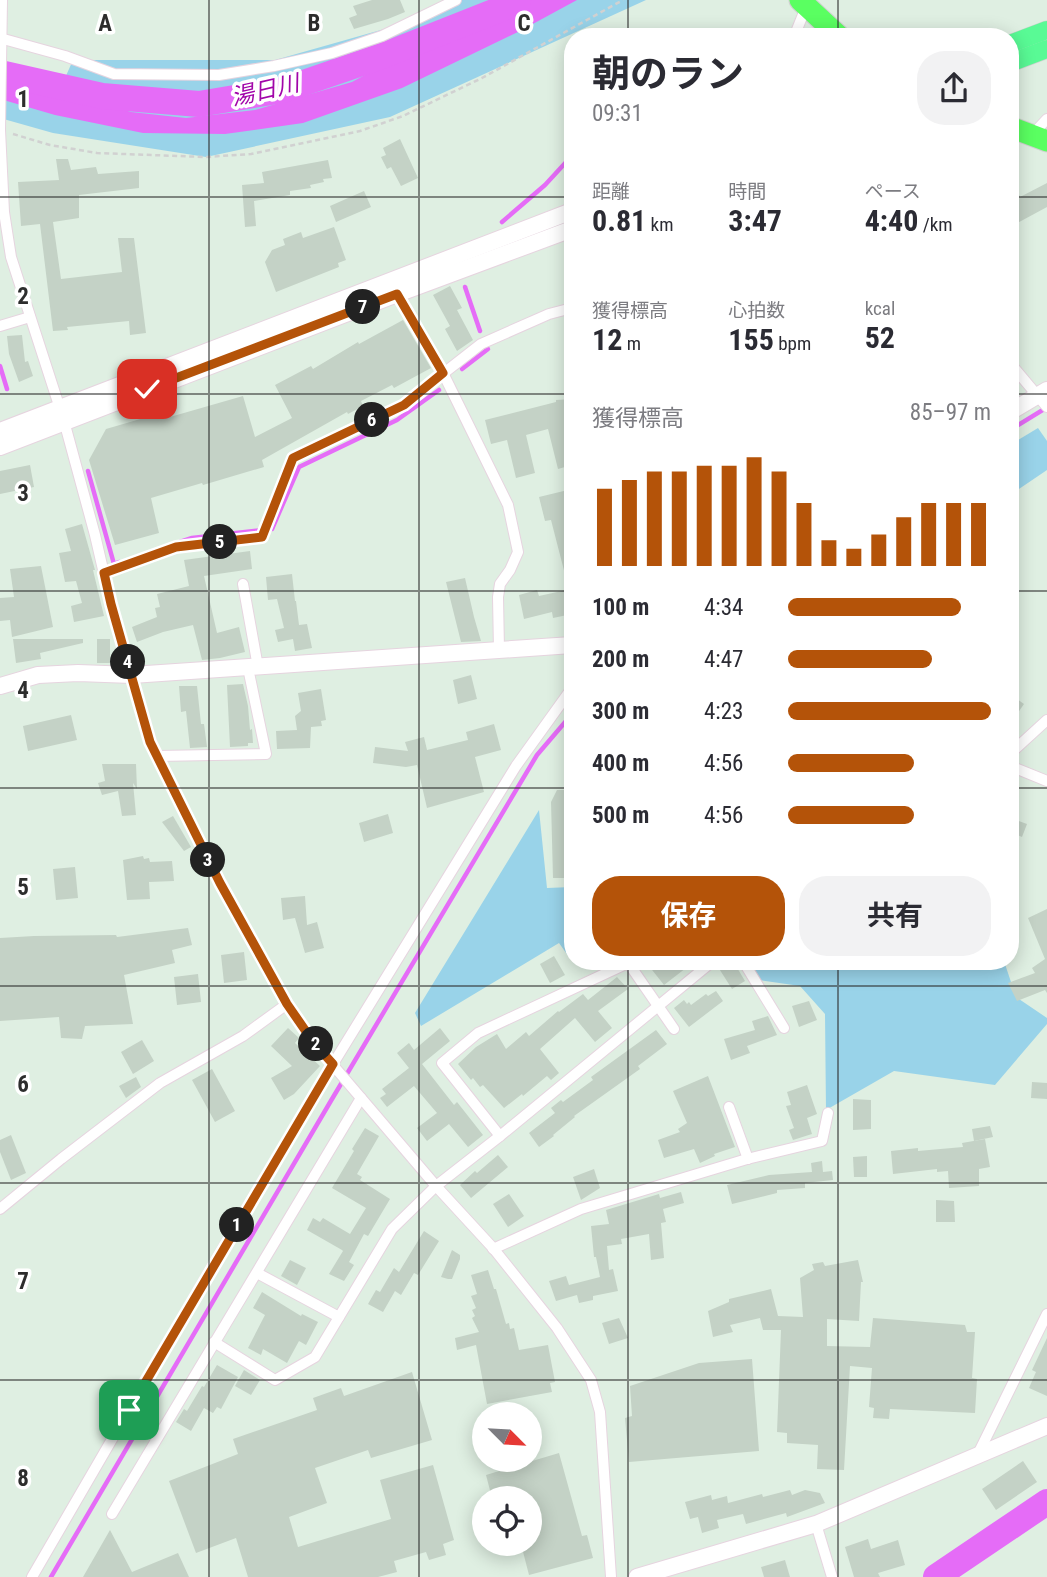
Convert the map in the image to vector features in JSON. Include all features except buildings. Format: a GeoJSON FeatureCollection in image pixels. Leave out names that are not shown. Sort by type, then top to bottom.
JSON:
{"type":"FeatureCollection","features":[{"type":"Feature","properties":{"kind":"highway"},"geometry":{"type":"LineString","coordinates":[[803,4],[830,28]]}},
{"type":"Feature","properties":{"kind":"main road"},"geometry":{"type":"LineString","coordinates":[[1019,41],[1047,30]]}},
{"type":"Feature","properties":{"kind":"main road"},"geometry":{"type":"LineString","coordinates":[[1019,60],[1047,49]]}},
{"type":"Feature","properties":{"kind":"street"},"geometry":{"type":"LineString","coordinates":[[2,0],[0,129],[4,212],[11,257],[62,414],[150,742],[206,855],[287,1004],[314,1043],[493,1249],[557,1328],[591,1380],[600,1412],[611,1577]]}},
{"type":"Feature","properties":{"kind":"street"},"geometry":{"type":"LineString","coordinates":[[1,40],[65,55],[114,74],[219,75],[332,53],[382,36],[456,0]]}},
{"type":"Feature","properties":{"kind":"street"},"geometry":{"type":"LineString","coordinates":[[796,28],[803,4]]}},
{"type":"Feature","properties":{"kind":"street"},"geometry":{"type":"LineString","coordinates":[[1023,134],[1047,119]]}},
{"type":"Feature","properties":{"kind":"street"},"geometry":{"type":"LineString","coordinates":[[0,447],[62,414],[564,214]]}},
{"type":"Feature","properties":{"kind":"street"},"geometry":{"type":"LineString","coordinates":[[0,431],[62,414],[564,232]]}},
{"type":"Feature","properties":{"kind":"street"},"geometry":{"type":"LineString","coordinates":[[397,294],[443,373],[508,505],[518,552],[500,584],[499,650]]}},
{"type":"Feature","properties":{"kind":"street"},"geometry":{"type":"LineString","coordinates":[[104,573],[176,547],[262,537],[293,458],[404,405],[481,344],[564,310]]}},
{"type":"Feature","properties":{"kind":"street"},"geometry":{"type":"LineString","coordinates":[[0,326],[30,317]]}},
{"type":"Feature","properties":{"kind":"street"},"geometry":{"type":"LineString","coordinates":[[1019,373],[1044,399],[1019,409]]}},
{"type":"Feature","properties":{"kind":"street"},"geometry":{"type":"LineString","coordinates":[[157,755],[266,754],[243,584]]}},
{"type":"Feature","properties":{"kind":"street"},"geometry":{"type":"LineString","coordinates":[[0,686],[37,675],[78,673],[132,676],[564,646]]}},
{"type":"Feature","properties":{"kind":"street"},"geometry":{"type":"LineString","coordinates":[[32,1577],[219,1255],[516,766],[564,699]]}},
{"type":"Feature","properties":{"kind":"street"},"geometry":{"type":"LineString","coordinates":[[1019,746],[1047,720]]}},
{"type":"Feature","properties":{"kind":"street"},"geometry":{"type":"LineString","coordinates":[[1019,770],[1047,781]]}},
{"type":"Feature","properties":{"kind":"street"},"geometry":{"type":"LineString","coordinates":[[500,1136],[442,1063],[478,1033],[611,970]]}},
{"type":"Feature","properties":{"kind":"street"},"geometry":{"type":"LineString","coordinates":[[633,970],[674,1029]]}},
{"type":"Feature","properties":{"kind":"street"},"geometry":{"type":"LineString","coordinates":[[215,1342],[275,1380],[315,1357],[392,1228],[436,1186],[702,970]]}},
{"type":"Feature","properties":{"kind":"street"},"geometry":{"type":"LineString","coordinates":[[749,970],[784,1028]]}},
{"type":"Feature","properties":{"kind":"street"},"geometry":{"type":"LineString","coordinates":[[0,1209],[160,1083],[243,1036],[287,1004]]}},
{"type":"Feature","properties":{"kind":"street"},"geometry":{"type":"LineString","coordinates":[[111,1514],[257,1273],[358,1094]]}},
{"type":"Feature","properties":{"kind":"street"},"geometry":{"type":"LineString","coordinates":[[729,1107],[748,1159]]}},
{"type":"Feature","properties":{"kind":"street"},"geometry":{"type":"LineString","coordinates":[[493,1249],[581,1209],[748,1159],[822,1141],[828,1113]]}},
{"type":"Feature","properties":{"kind":"street"},"geometry":{"type":"LineString","coordinates":[[257,1273],[339,1317]]}},
{"type":"Feature","properties":{"kind":"street"},"geometry":{"type":"LineString","coordinates":[[976,1457],[1047,1314]]}},
{"type":"Feature","properties":{"kind":"street"},"geometry":{"type":"LineString","coordinates":[[637,1577],[816,1524],[1047,1426]]}},
{"type":"Feature","properties":{"kind":"street"},"geometry":{"type":"LineString","coordinates":[[816,1524],[832,1577]]}},
{"type":"Feature","properties":{"kind":"path"},"geometry":{"type":"LineString","coordinates":[[572,28],[623,0]]}},
{"type":"Feature","properties":{"kind":"path"},"geometry":{"type":"LineString","coordinates":[[0,129],[50,145],[97,153],[206,157],[251,154],[360,131],[403,116],[482,78],[564,33]]}},
{"type":"Feature","properties":{"kind":"shaded area"},"geometry":{"type":"Polygon","coordinates":[[[454,0],[646,0],[585,28],[564,28],[564,37],[390,117],[206,157],[53,133],[0,118],[0,70],[61,87],[73,60],[275,60],[409,22],[454,0]]]}},
{"type":"Feature","properties":{"kind":"shaded area"},"geometry":{"type":"Polygon","coordinates":[[[515,0],[577,0],[402,88],[303,123],[225,134],[143,133],[55,115],[0,99],[0,72],[131,112],[186,118],[255,110],[352,82],[515,0]]]}},
{"type":"Feature","properties":{"kind":"shaded area"},"geometry":{"type":"Polygon","coordinates":[[[1038,428],[1047,441],[1047,470],[1019,489],[1019,440],[1038,428]]]}},
{"type":"Feature","properties":{"kind":"shaded area"},"geometry":{"type":"Polygon","coordinates":[[[539,810],[547,888],[564,887],[564,950],[559,943],[421,1026],[415,1013],[539,810]]]}},
{"type":"Feature","properties":{"kind":"shaded area"},"geometry":{"type":"Polygon","coordinates":[[[751,970],[1007,970],[1016,997],[1047,1018],[1047,1024],[995,1085],[894,1071],[826,1110],[825,1014],[800,986],[759,980],[751,970]]]}},
{"type":"Feature","properties":{"kind":"waterway","name":"湯日川"},"geometry":{"type":"LineString","coordinates":[[0,73],[102,96],[199,104],[283,90],[382,56],[518,0]]}},
{"type":"Feature","properties":{"kind":"waterway"},"geometry":{"type":"LineString","coordinates":[[502,222],[545,185],[564,164]]}},
{"type":"Feature","properties":{"kind":"waterway"},"geometry":{"type":"LineString","coordinates":[[465,287],[480,331]]}},
{"type":"Feature","properties":{"kind":"waterway"},"geometry":{"type":"LineString","coordinates":[[462,369],[488,349]]}},
{"type":"Feature","properties":{"kind":"waterway"},"geometry":{"type":"LineString","coordinates":[[0,366],[7,389]]}},
{"type":"Feature","properties":{"kind":"waterway"},"geometry":{"type":"LineString","coordinates":[[180,542],[192,538],[272,529],[299,467],[397,420],[439,390]]}},
{"type":"Feature","properties":{"kind":"waterway"},"geometry":{"type":"LineString","coordinates":[[1019,424],[1046,408]]}},
{"type":"Feature","properties":{"kind":"waterway"},"geometry":{"type":"LineString","coordinates":[[88,471],[114,564],[119,562]]}},
{"type":"Feature","properties":{"kind":"waterway"},"geometry":{"type":"LineString","coordinates":[[51,1577],[537,755],[564,723]]}},
{"type":"Feature","properties":{"kind":"waterway"},"geometry":{"type":"LineString","coordinates":[[936,1577],[1047,1502]]}},
{"type":"Feature","properties":{"kind":"route"},"geometry":{"type":"LineString","coordinates":[[129,1410],[333,1064],[314,1043],[287,1004],[220,883],[150,742],[104,573],[176,547],[262,537],[293,458],[404,405],[443,373],[397,294],[147,389]]}}]}
